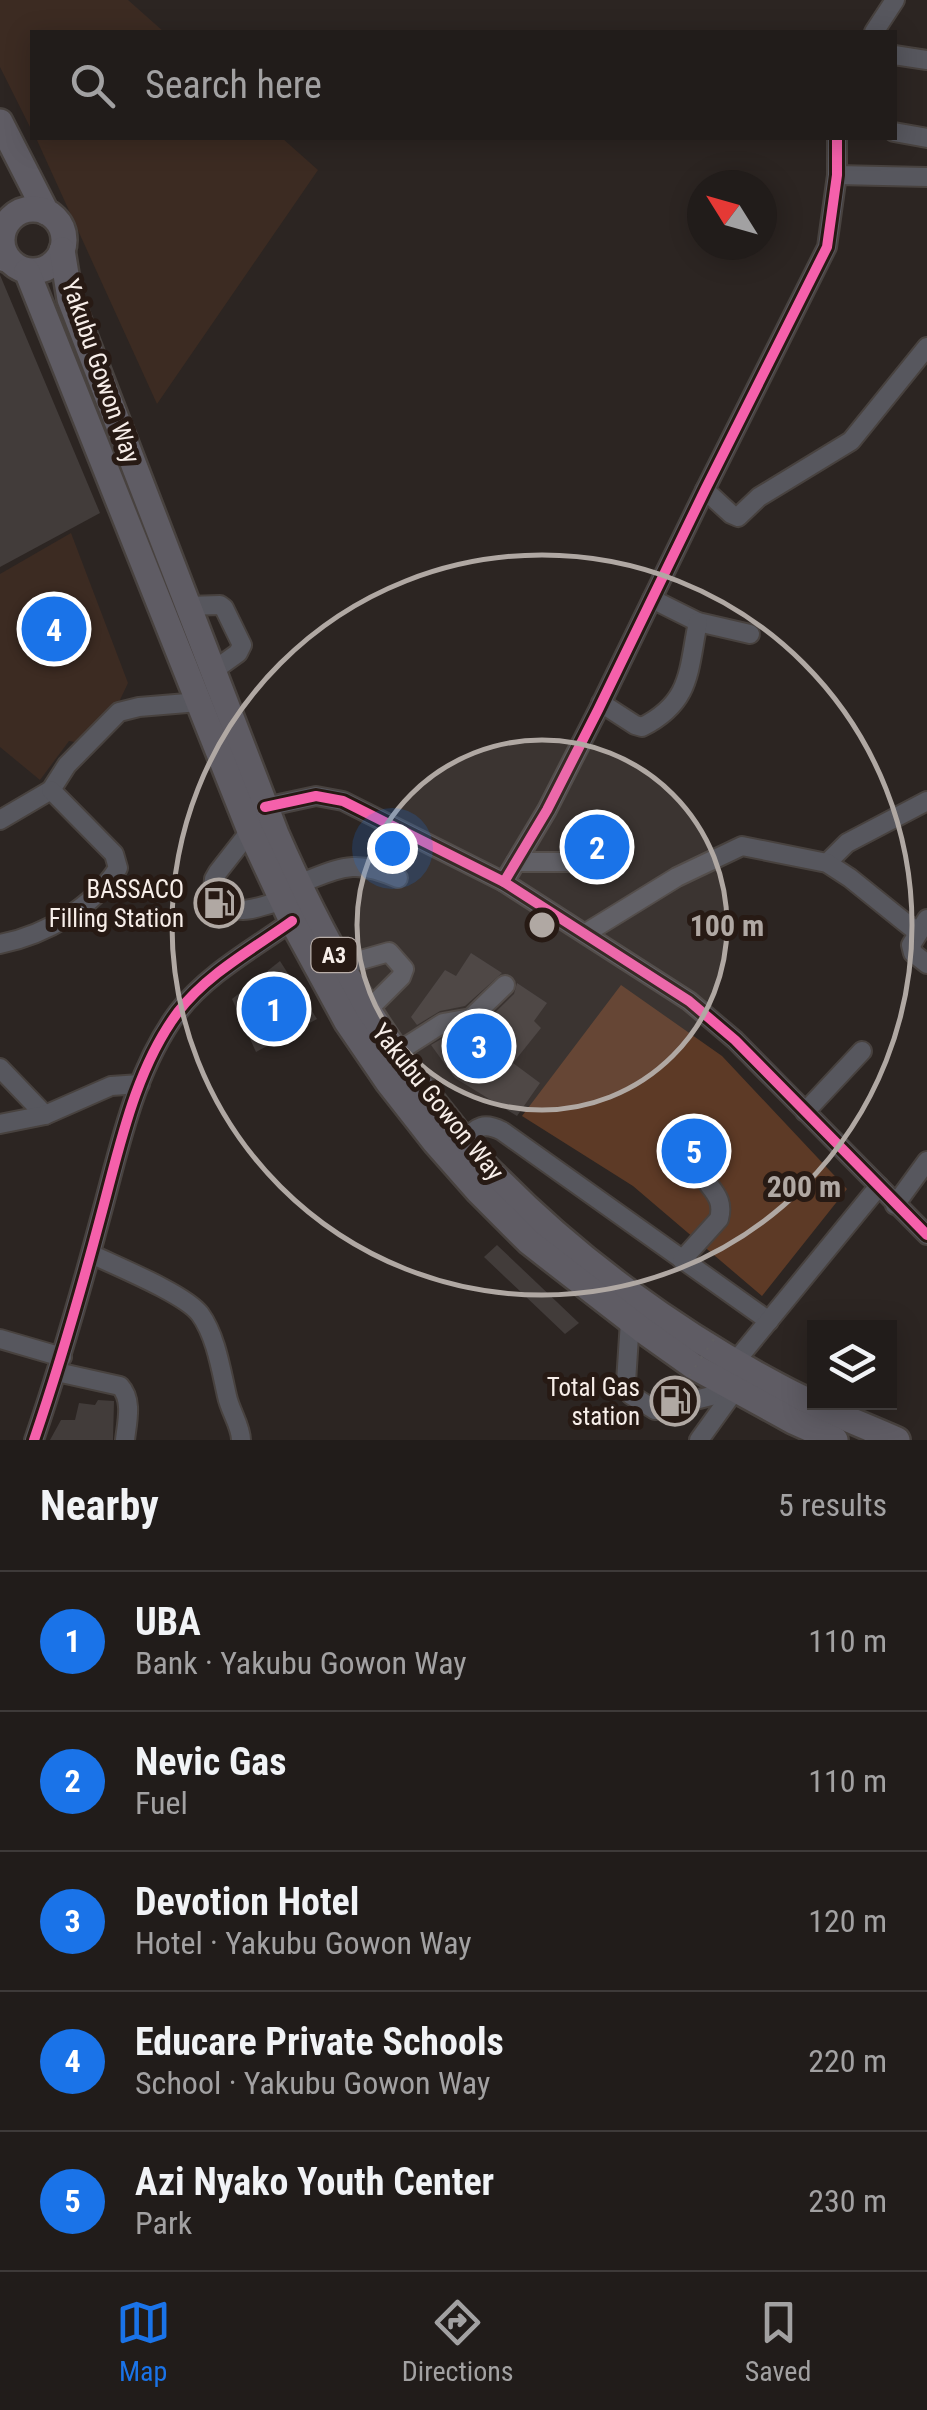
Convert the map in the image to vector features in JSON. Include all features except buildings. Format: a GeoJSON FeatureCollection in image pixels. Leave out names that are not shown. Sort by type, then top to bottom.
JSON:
{"type":"FeatureCollection","features":[{"type":"Feature","properties":{"kind":"highway"},"geometry":{"type":"LineString","coordinates":[[0,122],[46,212]]}},
{"type":"Feature","properties":{"kind":"highway"},"geometry":{"type":"LineString","coordinates":[[29,209],[46,212],[63,232],[62,250],[45,269],[13,265],[2,248],[2,222],[29,209]]}},
{"type":"Feature","properties":{"kind":"highway","name":"Yakubu Gowon Way"},"geometry":{"type":"LineString","coordinates":[[62,250],[70,299],[265,807],[291,902],[340,966],[367,1012],[529,1242],[692,1366],[835,1440]]}},
{"type":"Feature","properties":{"kind":"highway","name":"Yakubu Gowon Way"},"geometry":{"type":"LineString","coordinates":[[13,265],[200,702],[250,832],[291,902],[347,1022],[388,1082],[467,1155],[645,1304],[698,1341],[805,1400],[897,1440]]}},
{"type":"Feature","properties":{"kind":"street"},"geometry":{"type":"LineString","coordinates":[[875,30],[895,0]]}},
{"type":"Feature","properties":{"kind":"street"},"geometry":{"type":"LineString","coordinates":[[897,55],[927,60]]}},
{"type":"Feature","properties":{"kind":"street"},"geometry":{"type":"LineString","coordinates":[[897,133],[927,138]]}},
{"type":"Feature","properties":{"kind":"street"},"geometry":{"type":"LineString","coordinates":[[504,882],[547,810],[601,704],[827,247],[837,175],[836,140]]}},
{"type":"Feature","properties":{"kind":"street"},"geometry":{"type":"LineString","coordinates":[[837,175],[927,177]]}},
{"type":"Feature","properties":{"kind":"street"},"geometry":{"type":"LineString","coordinates":[[704,490],[731,514],[743,514],[759,497],[850,442],[927,347]]}},
{"type":"Feature","properties":{"kind":"street"},"geometry":{"type":"LineString","coordinates":[[652,599],[698,622],[750,634]]}},
{"type":"Feature","properties":{"kind":"street"},"geometry":{"type":"LineString","coordinates":[[188,606],[220,605],[242,645],[213,671]]}},
{"type":"Feature","properties":{"kind":"street"},"geometry":{"type":"LineString","coordinates":[[601,704],[642,726],[675,703],[685,688],[698,622]]}},
{"type":"Feature","properties":{"kind":"street"},"geometry":{"type":"LineString","coordinates":[[0,820],[51,790],[66,764],[119,712],[200,702]]}},
{"type":"Feature","properties":{"kind":"street"},"geometry":{"type":"LineString","coordinates":[[0,944],[62,921],[108,884],[118,868],[114,854],[51,790]]}},
{"type":"Feature","properties":{"kind":"street"},"geometry":{"type":"LineString","coordinates":[[265,807],[316,796],[343,801],[504,882],[586,933],[689,1001],[735,1040],[927,1235]]}},
{"type":"Feature","properties":{"kind":"street"},"geometry":{"type":"LineString","coordinates":[[827,863],[847,843],[927,801]]}},
{"type":"Feature","properties":{"kind":"street"},"geometry":{"type":"LineString","coordinates":[[250,832],[218,872],[213,888],[232,909],[291,902]]}},
{"type":"Feature","properties":{"kind":"street"},"geometry":{"type":"LineString","coordinates":[[586,933],[677,878],[742,846],[827,863],[922,926],[911,945],[913,953],[927,964]]}},
{"type":"Feature","properties":{"kind":"street"},"geometry":{"type":"LineString","coordinates":[[516,862],[581,862],[598,867]]}},
{"type":"Feature","properties":{"kind":"street"},"geometry":{"type":"LineString","coordinates":[[34,1440],[60,1365],[123,1136],[140,1084],[166,1031],[192,996],[291,902],[344,866],[375,868],[398,878]]}},
{"type":"Feature","properties":{"kind":"street"},"geometry":{"type":"LineString","coordinates":[[340,966],[389,952],[404,970],[367,1012]]}},
{"type":"Feature","properties":{"kind":"street"},"geometry":{"type":"LineString","coordinates":[[396,1054],[442,1023],[471,1018],[505,984]]}},
{"type":"Feature","properties":{"kind":"street"},"geometry":{"type":"LineString","coordinates":[[806,1112],[862,1051]]}},
{"type":"Feature","properties":{"kind":"street"},"geometry":{"type":"LineString","coordinates":[[0,1068],[45,1115]]}},
{"type":"Feature","properties":{"kind":"street"},"geometry":{"type":"LineString","coordinates":[[0,1124],[45,1115],[111,1086],[140,1084]]}},
{"type":"Feature","properties":{"kind":"street"},"geometry":{"type":"LineString","coordinates":[[467,1155],[472,1131],[490,1125],[502,1131],[769,1321]]}},
{"type":"Feature","properties":{"kind":"street"},"geometry":{"type":"LineString","coordinates":[[895,1205],[927,1161]]}},
{"type":"Feature","properties":{"kind":"street"},"geometry":{"type":"LineString","coordinates":[[682,1260],[719,1219],[719,1198],[709,1185]]}},
{"type":"Feature","properties":{"kind":"street"},"geometry":{"type":"LineString","coordinates":[[735,1362],[879,1186]]}},
{"type":"Feature","properties":{"kind":"street"},"geometry":{"type":"LineString","coordinates":[[90,1254],[186,1300],[200,1314],[242,1440]]}},
{"type":"Feature","properties":{"kind":"street"},"geometry":{"type":"LineString","coordinates":[[630,1321],[626,1382],[631,1395],[655,1410],[735,1390]]}},
{"type":"Feature","properties":{"kind":"street"},"geometry":{"type":"LineString","coordinates":[[0,1340],[120,1386],[128,1401],[126,1440]]}},
{"type":"Feature","properties":{"kind":"street"},"geometry":{"type":"LineString","coordinates":[[699,1440],[735,1390]]}},
{"type":"Feature","properties":{"kind":"path"},"geometry":{"type":"LineString","coordinates":[[689,1376],[716,1336]]}},
{"type":"Feature","properties":{"kind":"shaded area"},"geometry":{"type":"Polygon","coordinates":[[[0,0],[128,0],[162,30],[30,30],[30,127],[0,67],[0,0]]]}},
{"type":"Feature","properties":{"kind":"shaded area"},"geometry":{"type":"Polygon","coordinates":[[[37,140],[284,140],[318,170],[157,404],[37,140]]]}},
{"type":"Feature","properties":{"kind":"shaded area"},"geometry":{"type":"Polygon","coordinates":[[[71,533],[128,683],[119,702],[75,742],[69,741],[40,780],[0,747],[0,574],[71,533]]]}},
{"type":"Feature","properties":{"kind":"shaded area"},"geometry":{"type":"Polygon","coordinates":[[[621,985],[722,1056],[847,1189],[762,1296],[633,1186],[522,1116],[621,985]]]}},
{"type":"Feature","properties":{"kind":"cycle path"},"geometry":{"type":"LineString","coordinates":[[504,882],[547,810],[598,710],[827,247],[837,175],[837,140]]}},
{"type":"Feature","properties":{"kind":"cycle path"},"geometry":{"type":"LineString","coordinates":[[265,807],[316,796],[343,801],[504,882],[689,1001],[735,1040],[927,1235]]}},
{"type":"Feature","properties":{"kind":"cycle path"},"geometry":{"type":"LineString","coordinates":[[34,1440],[130,1112],[150,1060],[190,998],[231,963],[292,921]]}},
{"type":"Feature","properties":{"kind":"place","name":"Educare Private Schools"},"geometry":{"type":"Point","coordinates":[54,629]}},
{"type":"Feature","properties":{"kind":"place","name":"Nevic Gas"},"geometry":{"type":"Point","coordinates":[597,847]}},
{"type":"Feature","properties":{"kind":"place","name":"BASSACO Filling Station"},"geometry":{"type":"Point","coordinates":[219,903]}},
{"type":"Feature","properties":{"kind":"place","name":"UBA"},"geometry":{"type":"Point","coordinates":[274,1009]}},
{"type":"Feature","properties":{"kind":"place","name":"Devotion Hotel"},"geometry":{"type":"Point","coordinates":[479,1046]}},
{"type":"Feature","properties":{"kind":"place","name":"Azi Nyako Youth Center"},"geometry":{"type":"Point","coordinates":[694,1151]}},
{"type":"Feature","properties":{"kind":"place","name":"Total Gas station"},"geometry":{"type":"Point","coordinates":[675,1401]}}]}
